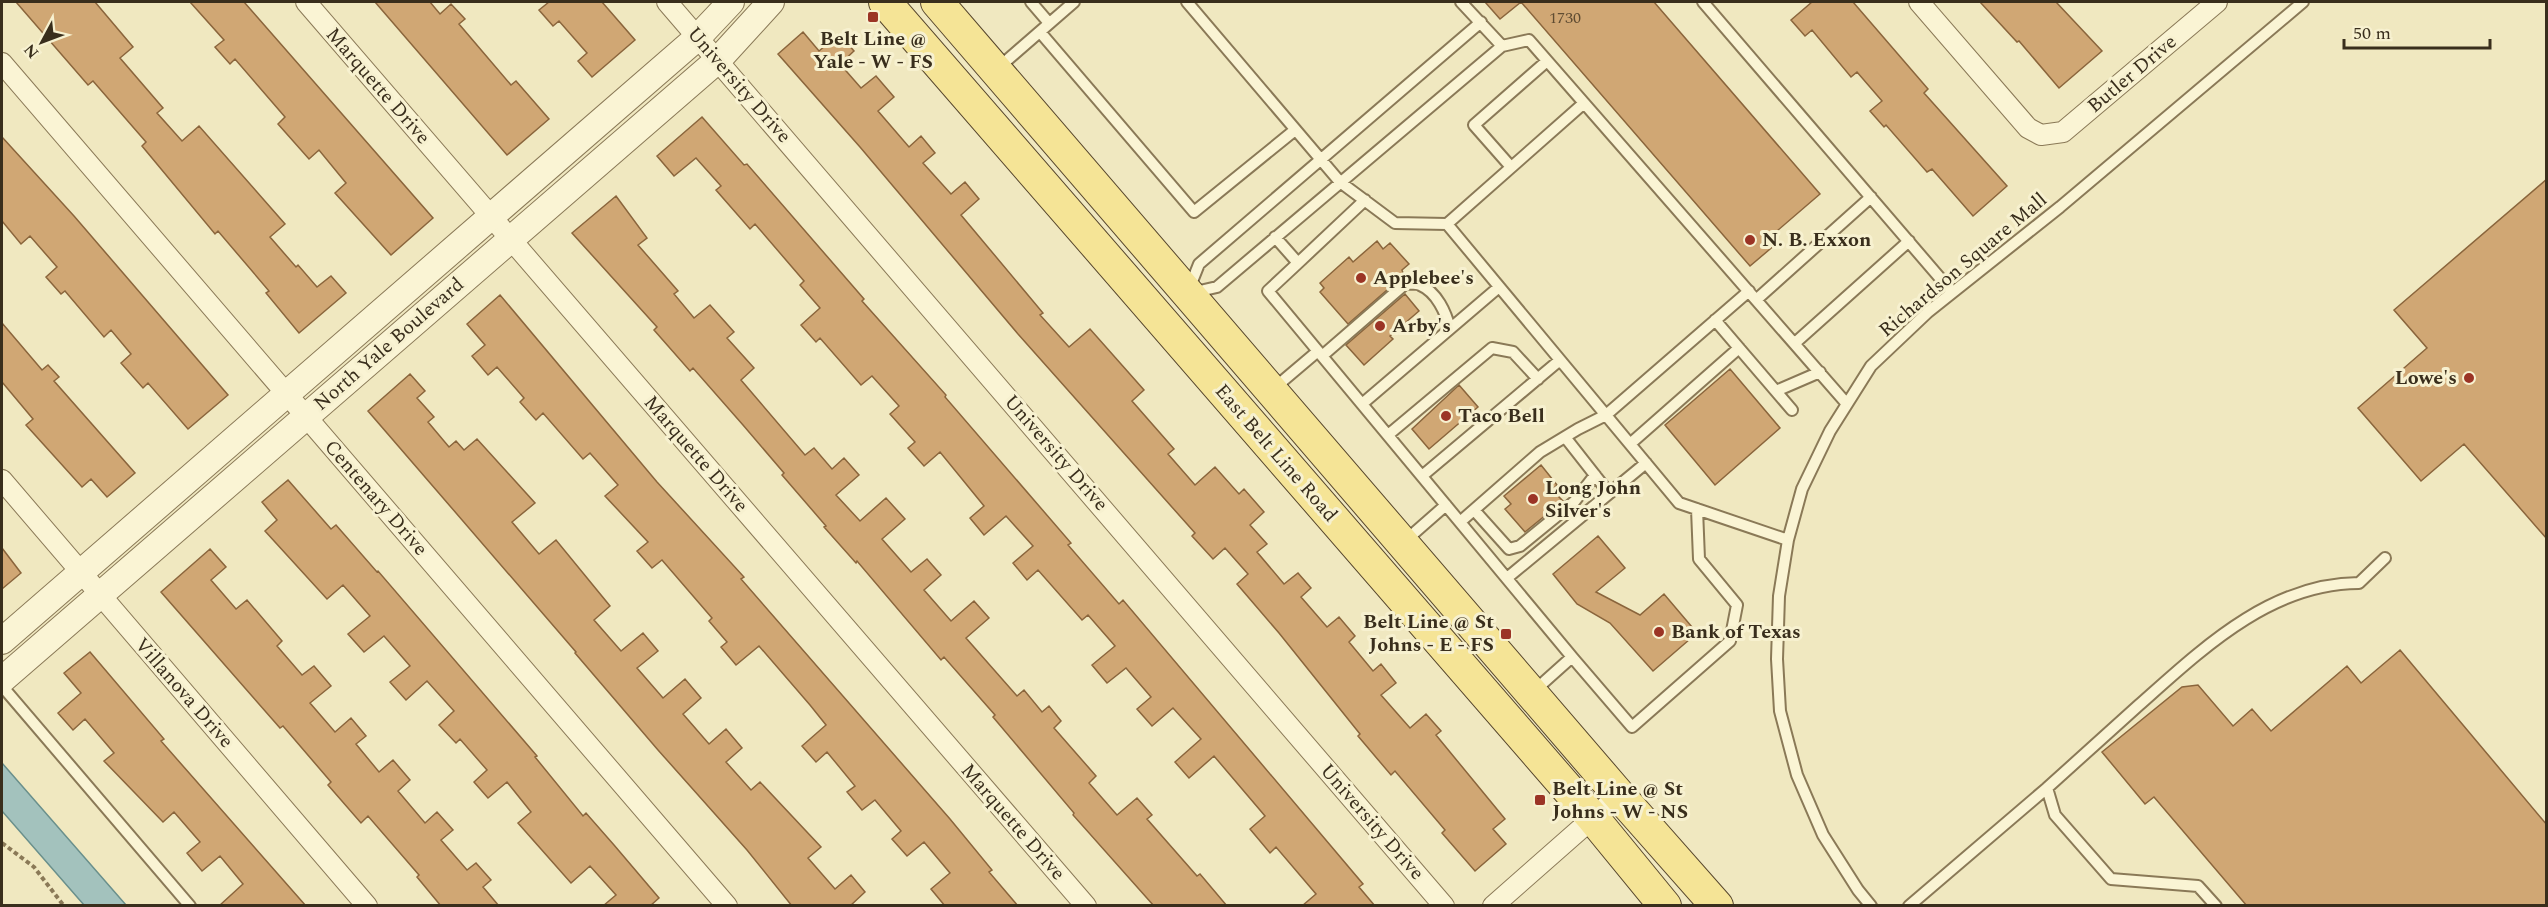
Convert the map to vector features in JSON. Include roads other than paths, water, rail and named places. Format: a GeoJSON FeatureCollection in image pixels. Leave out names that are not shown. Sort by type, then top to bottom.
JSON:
{"type":"FeatureCollection","features":[{"type":"Feature","properties":{"kind":"main road","name":"East Belt Line Road"},"geometry":{"type":"LineString","coordinates":[[885,2],[1593,818],[1665,906]]}},
{"type":"Feature","properties":{"kind":"main road","name":"East Belt Line Road"},"geometry":{"type":"LineString","coordinates":[[937,2],[1717,906]]}},
{"type":"Feature","properties":{"kind":"main road"},"geometry":{"type":"LineString","coordinates":[[1159,318],[1188,294]]}},
{"type":"Feature","properties":{"kind":"street","name":"Marquette Drive"},"geometry":{"type":"LineString","coordinates":[[306,2],[1086,906]]}},
{"type":"Feature","properties":{"kind":"street","name":"University Drive"},"geometry":{"type":"LineString","coordinates":[[667,2],[1444,906]]}},
{"type":"Feature","properties":{"kind":"street","name":"North Yale Boulevard"},"geometry":{"type":"LineString","coordinates":[[2,641],[698,38],[731,2]]}},
{"type":"Feature","properties":{"kind":"street","name":"North Yale Boulevard"},"geometry":{"type":"LineString","coordinates":[[2,680],[718,59],[771,2]]}},
{"type":"Feature","properties":{"kind":"street","name":"Butler Drive"},"geometry":{"type":"LineString","coordinates":[[1919,2],[2028,128],[2041,135],[2063,132],[2217,2]]}},
{"type":"Feature","properties":{"kind":"street","name":"Centenary Drive"},"geometry":{"type":"LineString","coordinates":[[2,63],[727,906]]}},
{"type":"Feature","properties":{"kind":"street","name":"Villanova Drive"},"geometry":{"type":"LineString","coordinates":[[2,480],[367,906]]}},
{"type":"Feature","properties":{"kind":"street"},"geometry":{"type":"LineString","coordinates":[[1493,906],[1619,795]]}},
{"type":"Feature","properties":{"kind":"lane"},"geometry":{"type":"LineString","coordinates":[[1030,2],[1049,23]]}},
{"type":"Feature","properties":{"kind":"lane"},"geometry":{"type":"LineString","coordinates":[[996,70],[1074,2]]}},
{"type":"Feature","properties":{"kind":"lane"},"geometry":{"type":"LineString","coordinates":[[1187,2],[1340,182],[1395,223],[1446,224],[1584,103]]}},
{"type":"Feature","properties":{"kind":"lane"},"geometry":{"type":"LineString","coordinates":[[1461,2],[1502,46]]}},
{"type":"Feature","properties":{"kind":"lane"},"geometry":{"type":"LineString","coordinates":[[1703,2],[1952,292]]}},
{"type":"Feature","properties":{"kind":"lane","name":"Richardson Square Mall"},"geometry":{"type":"LineString","coordinates":[[1870,906],[1857,890],[1823,835],[1797,776],[1780,711],[1777,659],[1779,596],[1788,540],[1802,489],[1830,431],[1871,366],[1952,292],[2060,207],[2303,2]]}},
{"type":"Feature","properties":{"kind":"lane"},"geometry":{"type":"LineString","coordinates":[[1188,294],[1199,264],[1481,22]]}},
{"type":"Feature","properties":{"kind":"lane"},"geometry":{"type":"LineString","coordinates":[[1040,32],[1194,212],[1295,130]]}},
{"type":"Feature","properties":{"kind":"lane"},"geometry":{"type":"LineString","coordinates":[[1188,294],[1217,287],[1502,46],[1529,40],[1848,404]]}},
{"type":"Feature","properties":{"kind":"lane"},"geometry":{"type":"LineString","coordinates":[[1511,167],[1474,125],[1547,61]]}},
{"type":"Feature","properties":{"kind":"lane"},"geometry":{"type":"LineString","coordinates":[[1756,300],[1871,197]]}},
{"type":"Feature","properties":{"kind":"lane"},"geometry":{"type":"LineString","coordinates":[[1365,200],[1268,291],[1632,727],[1730,641],[1737,605],[1699,559],[1696,509]]}},
{"type":"Feature","properties":{"kind":"lane"},"geometry":{"type":"LineString","coordinates":[[1446,224],[1679,503],[1788,540]]}},
{"type":"Feature","properties":{"kind":"lane"},"geometry":{"type":"LineString","coordinates":[[1275,237],[1298,263]]}},
{"type":"Feature","properties":{"kind":"lane"},"geometry":{"type":"LineString","coordinates":[[1795,343],[1909,241]]}},
{"type":"Feature","properties":{"kind":"lane"},"geometry":{"type":"LineString","coordinates":[[1271,390],[1405,284],[1420,284],[1434,296],[1446,312],[1450,329]]}},
{"type":"Feature","properties":{"kind":"lane"},"geometry":{"type":"LineString","coordinates":[[1362,404],[1499,287]]}},
{"type":"Feature","properties":{"kind":"lane"},"geometry":{"type":"LineString","coordinates":[[1460,522],[1540,452],[1606,415],[1749,291]]}},
{"type":"Feature","properties":{"kind":"lane"},"geometry":{"type":"LineString","coordinates":[[1715,320],[1792,410]]}},
{"type":"Feature","properties":{"kind":"lane"},"geometry":{"type":"LineString","coordinates":[[1388,435],[1492,348],[1513,352],[1538,379]]}},
{"type":"Feature","properties":{"kind":"lane"},"geometry":{"type":"LineString","coordinates":[[1630,444],[1739,348]]}},
{"type":"Feature","properties":{"kind":"lane"},"geometry":{"type":"LineString","coordinates":[[1422,476],[1560,360]]}},
{"type":"Feature","properties":{"kind":"lane"},"geometry":{"type":"LineString","coordinates":[[1776,391],[1820,372]]}},
{"type":"Feature","properties":{"kind":"lane"},"geometry":{"type":"LineString","coordinates":[[1565,437],[1609,493]]}},
{"type":"Feature","properties":{"kind":"lane"},"geometry":{"type":"LineString","coordinates":[[1507,578],[1646,463]]}},
{"type":"Feature","properties":{"kind":"lane"},"geometry":{"type":"LineString","coordinates":[[1474,510],[1509,549],[1520,546],[1574,502],[1595,475]]}},
{"type":"Feature","properties":{"kind":"lane"},"geometry":{"type":"LineString","coordinates":[[1402,543],[1446,505]]}},
{"type":"Feature","properties":{"kind":"lane"},"geometry":{"type":"LineString","coordinates":[[1909,906],[2206,647],[2253,613],[2302,592],[2339,583],[2359,583],[2385,558]]}},
{"type":"Feature","properties":{"kind":"lane"},"geometry":{"type":"LineString","coordinates":[[1531,693],[1572,657]]}},
{"type":"Feature","properties":{"kind":"lane"},"geometry":{"type":"LineString","coordinates":[[2,686],[190,906]]}},
{"type":"Feature","properties":{"kind":"lane"},"geometry":{"type":"LineString","coordinates":[[2047,788],[2055,815],[2111,879],[2198,886],[2216,906]]}},
{"type":"Feature","properties":{"kind":"water"},"geometry":{"type":"Polygon","coordinates":[[[2,763],[126,905],[84,905],[2,811],[2,763]]]}},
{"type":"Feature","properties":{"kind":"place","name":"Belt Line @ Yale - W - FS"},"geometry":{"type":"Point","coordinates":[873,17]}},
{"type":"Feature","properties":{"kind":"place","name":"N. B. Exxon"},"geometry":{"type":"Point","coordinates":[1750,240]}},
{"type":"Feature","properties":{"kind":"place","name":"Applebee's"},"geometry":{"type":"Point","coordinates":[1361,278]}},
{"type":"Feature","properties":{"kind":"place","name":"Arby's"},"geometry":{"type":"Point","coordinates":[1380,326]}},
{"type":"Feature","properties":{"kind":"place","name":"Lowe's"},"geometry":{"type":"Point","coordinates":[2469,378]}},
{"type":"Feature","properties":{"kind":"place","name":"Taco Bell"},"geometry":{"type":"Point","coordinates":[1446,416]}},
{"type":"Feature","properties":{"kind":"place","name":"Long John Silver's"},"geometry":{"type":"Point","coordinates":[1533,499]}},
{"type":"Feature","properties":{"kind":"place","name":"Bank of Texas"},"geometry":{"type":"Point","coordinates":[1659,632]}},
{"type":"Feature","properties":{"kind":"place","name":"Belt Line @ St Johns - E - FS"},"geometry":{"type":"Point","coordinates":[1506,634]}},
{"type":"Feature","properties":{"kind":"place","name":"Belt Line @ St Johns - W - NS"},"geometry":{"type":"Point","coordinates":[1540,800]}}]}
